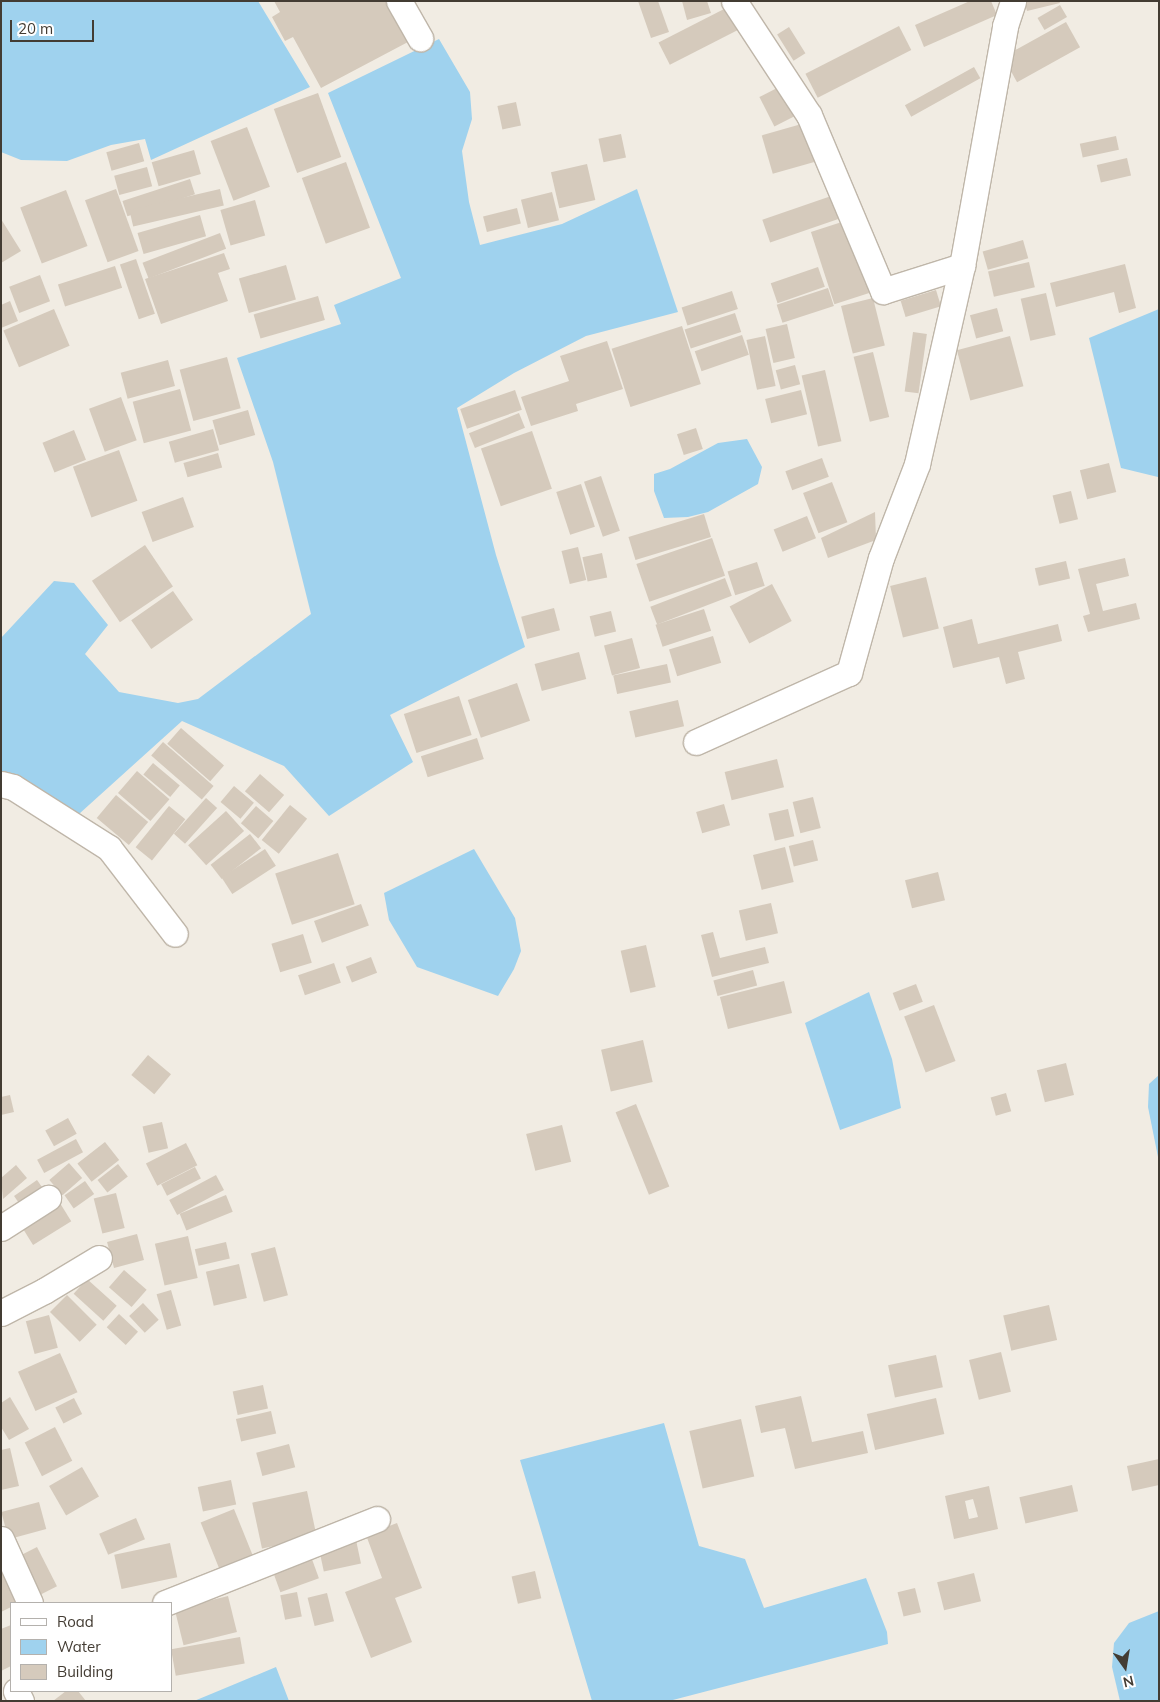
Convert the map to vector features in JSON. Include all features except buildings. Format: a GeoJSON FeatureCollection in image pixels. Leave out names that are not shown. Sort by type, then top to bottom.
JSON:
{"type":"FeatureCollection","features":[{"type":"Feature","properties":{"kind":"street"},"geometry":{"type":"LineString","coordinates":[[399,1],[420,38]]}},
{"type":"Feature","properties":{"kind":"street"},"geometry":{"type":"LineString","coordinates":[[734,1],[809,115],[883,291],[962,266]]}},
{"type":"Feature","properties":{"kind":"street"},"geometry":{"type":"LineString","coordinates":[[696,742],[848,673],[882,558],[917,464],[962,266],[1003,36],[1013,1]]}},
{"type":"Feature","properties":{"kind":"street"},"geometry":{"type":"LineString","coordinates":[[1,784],[13,787],[110,848],[175,934]]}},
{"type":"Feature","properties":{"kind":"street"},"geometry":{"type":"LineString","coordinates":[[1,1228],[48,1198]]}},
{"type":"Feature","properties":{"kind":"street"},"geometry":{"type":"LineString","coordinates":[[1,1313],[44,1292],[99,1258]]}},
{"type":"Feature","properties":{"kind":"street"},"geometry":{"type":"LineString","coordinates":[[168,1602],[377,1520]]}},
{"type":"Feature","properties":{"kind":"street"},"geometry":{"type":"LineString","coordinates":[[1,1539],[30,1602]]}},
{"type":"Feature","properties":{"kind":"water"},"geometry":{"type":"Polygon","coordinates":[[[1,1],[258,1],[310,87],[151,160],[145,139],[111,145],[67,161],[21,160],[1,152],[1,1]]]}},
{"type":"Feature","properties":{"kind":"water"},"geometry":{"type":"Polygon","coordinates":[[[439,39],[470,92],[472,119],[462,151],[469,202],[480,245],[562,224],[637,189],[678,312],[586,336],[514,373],[457,408],[496,555],[525,647],[390,715],[413,762],[329,816],[284,766],[182,721],[79,814],[1,774],[1,638],[54,581],[74,583],[108,625],[85,654],[119,692],[178,703],[198,699],[311,614],[273,462],[237,358],[341,324],[334,305],[401,278],[328,93],[439,39]]]}},
{"type":"Feature","properties":{"kind":"water"},"geometry":{"type":"Polygon","coordinates":[[[1159,309],[1158,477],[1121,468],[1089,338],[1159,309]]]}},
{"type":"Feature","properties":{"kind":"water"},"geometry":{"type":"Polygon","coordinates":[[[747,439],[762,467],[758,484],[708,512],[688,517],[664,518],[654,491],[654,474],[670,469],[718,443],[747,439]]]}},
{"type":"Feature","properties":{"kind":"water"},"geometry":{"type":"Polygon","coordinates":[[[474,849],[515,918],[521,951],[514,969],[498,996],[417,967],[389,920],[384,893],[474,849]]]}},
{"type":"Feature","properties":{"kind":"water"},"geometry":{"type":"Polygon","coordinates":[[[869,992],[892,1059],[901,1108],[840,1130],[805,1023],[869,992]]]}},
{"type":"Feature","properties":{"kind":"water"},"geometry":{"type":"Polygon","coordinates":[[[1159,1075],[1159,1162],[1148,1107],[1149,1084],[1159,1075]]]}},
{"type":"Feature","properties":{"kind":"water"},"geometry":{"type":"Polygon","coordinates":[[[664,1423],[699,1546],[745,1559],[764,1608],[866,1578],[887,1632],[888,1644],[669,1701],[592,1701],[520,1460],[664,1423]]]}},
{"type":"Feature","properties":{"kind":"water"},"geometry":{"type":"Polygon","coordinates":[[[1159,1611],[1159,1701],[1120,1701],[1112,1667],[1114,1643],[1129,1623],[1159,1611]]]}},
{"type":"Feature","properties":{"kind":"water"},"geometry":{"type":"Polygon","coordinates":[[[276,1667],[289,1701],[194,1701],[211,1694],[276,1667]]]}}]}
